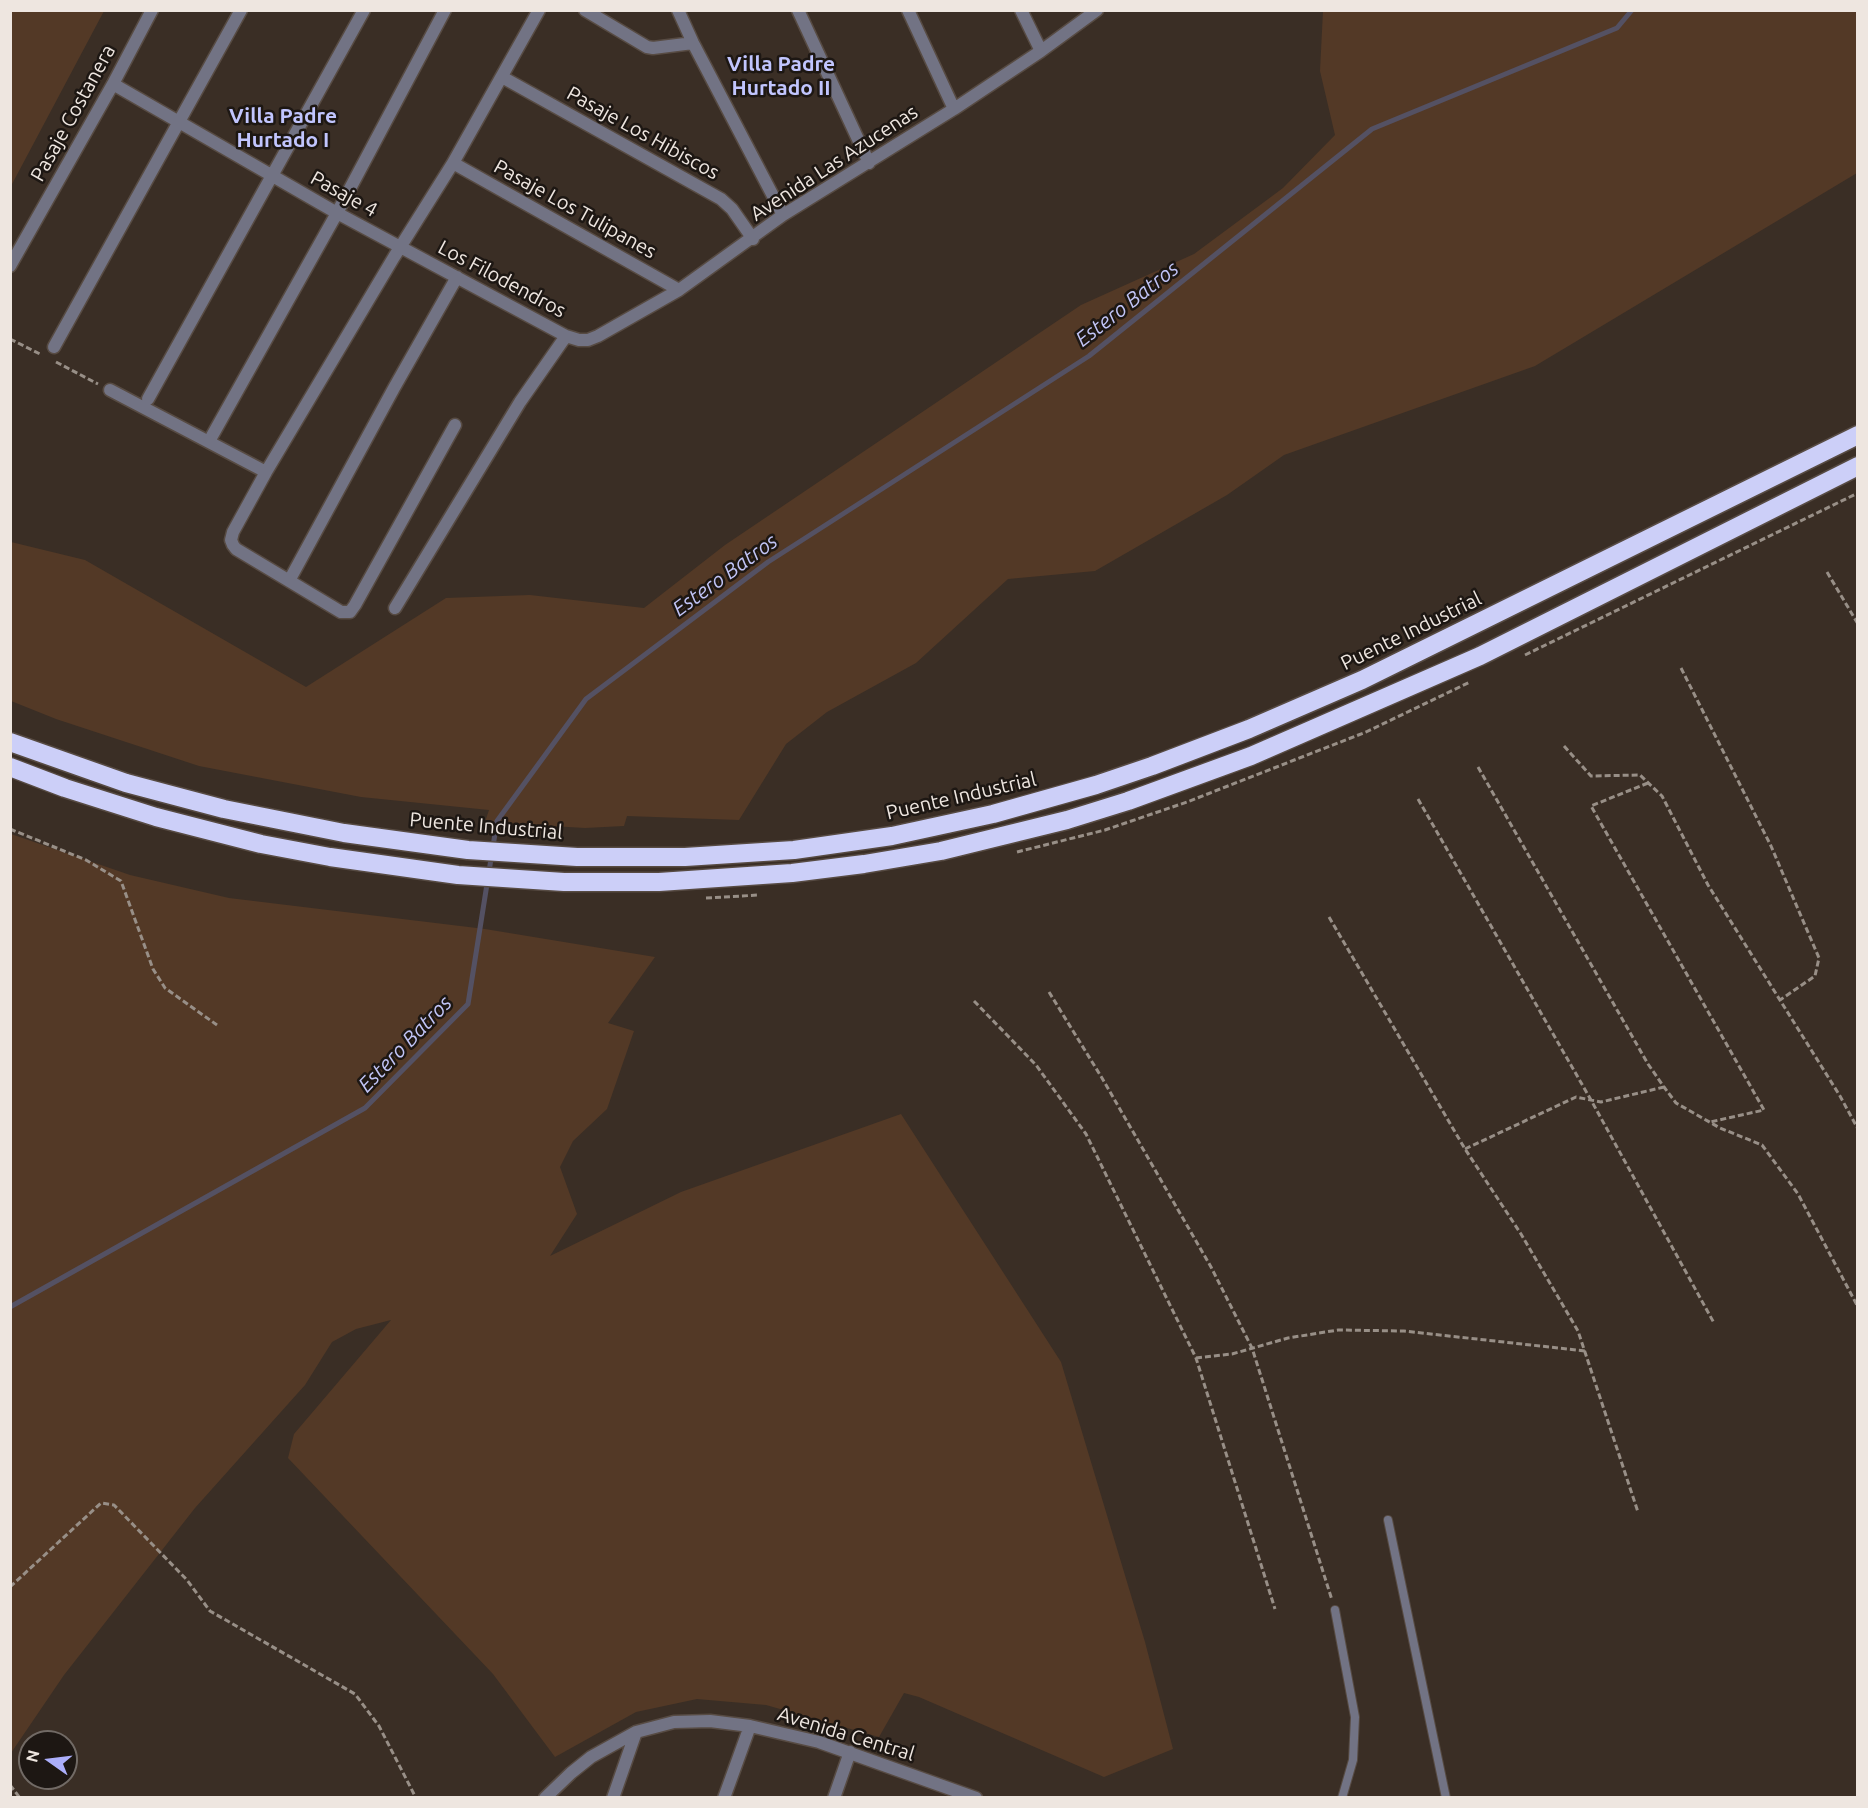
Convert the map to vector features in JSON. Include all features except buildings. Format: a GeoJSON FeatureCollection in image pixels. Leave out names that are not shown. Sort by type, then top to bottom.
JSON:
{"type":"FeatureCollection","features":[{"type":"Feature","properties":{"kind":"highway","name":"Puente Industrial"},"geometry":{"type":"LineString","coordinates":[[10,742],[126,783],[224,809],[344,833],[468,850],[576,857],[685,857],[794,850],[936,828],[1028,805],[1107,781],[1200,748],[1305,705],[1394,665],[1857,435]]}},
{"type":"Feature","properties":{"kind":"highway"},"geometry":{"type":"LineString","coordinates":[[10,767],[129,809],[251,842],[330,857],[458,874],[564,882],[659,882],[828,869],[941,851],[1067,820],[1159,790],[1261,751],[1480,656],[1857,466]]}},
{"type":"Feature","properties":{"kind":"street","name":"Pasaje Costanera"},"geometry":{"type":"LineString","coordinates":[[10,266],[152,10]]}},
{"type":"Feature","properties":{"kind":"street"},"geometry":{"type":"LineString","coordinates":[[54,347],[241,10]]}},
{"type":"Feature","properties":{"kind":"street"},"geometry":{"type":"LineString","coordinates":[[148,399],[364,10]]}},
{"type":"Feature","properties":{"kind":"street"},"geometry":{"type":"LineString","coordinates":[[212,436],[337,213],[446,10]]}},
{"type":"Feature","properties":{"kind":"street"},"geometry":{"type":"LineString","coordinates":[[456,425],[353,609],[345,613],[341,612],[236,549],[231,540],[233,532],[266,472],[453,163],[539,10]]}},
{"type":"Feature","properties":{"kind":"street"},"geometry":{"type":"LineString","coordinates":[[585,10],[647,47],[693,44]]}},
{"type":"Feature","properties":{"kind":"street"},"geometry":{"type":"LineString","coordinates":[[678,10],[693,44],[783,215]]}},
{"type":"Feature","properties":{"kind":"street"},"geometry":{"type":"LineString","coordinates":[[798,10],[869,163]]}},
{"type":"Feature","properties":{"kind":"street"},"geometry":{"type":"LineString","coordinates":[[908,10],[954,109]]}},
{"type":"Feature","properties":{"kind":"street"},"geometry":{"type":"LineString","coordinates":[[1022,10],[1041,51]]}},
{"type":"Feature","properties":{"kind":"street","name":"Avenida Las Azucenas"},"geometry":{"type":"LineString","coordinates":[[588,340],[679,290],[783,215],[954,109],[1041,51],[1097,10]]}},
{"type":"Feature","properties":{"kind":"street","name":"Pasaje Los Hibiscos"},"geometry":{"type":"LineString","coordinates":[[502,77],[721,199],[732,209],[753,238]]}},
{"type":"Feature","properties":{"kind":"street","name":"Pasaje 4"},"geometry":{"type":"LineString","coordinates":[[113,84],[273,177],[401,246]]}},
{"type":"Feature","properties":{"kind":"street","name":"Pasaje Los Tulipanes"},"geometry":{"type":"LineString","coordinates":[[453,163],[679,290]]}},
{"type":"Feature","properties":{"kind":"street","name":"Los Filodendros"},"geometry":{"type":"LineString","coordinates":[[401,246],[566,336],[588,340]]}},
{"type":"Feature","properties":{"kind":"street"},"geometry":{"type":"LineString","coordinates":[[289,581],[457,277]]}},
{"type":"Feature","properties":{"kind":"street"},"geometry":{"type":"LineString","coordinates":[[395,608],[520,402],[566,336]]}},
{"type":"Feature","properties":{"kind":"street"},"geometry":{"type":"LineString","coordinates":[[110,390],[266,472]]}},
{"type":"Feature","properties":{"kind":"street","name":"Avenida Central"},"geometry":{"type":"LineString","coordinates":[[545,1797],[591,1757],[636,1732],[656,1725],[693,1721],[728,1722],[819,1742],[850,1752],[943,1792],[976,1797]]}},
{"type":"Feature","properties":{"kind":"street"},"geometry":{"type":"LineString","coordinates":[[724,1797],[750,1726]]}},
{"type":"Feature","properties":{"kind":"street"},"geometry":{"type":"LineString","coordinates":[[613,1797],[636,1732]]}},
{"type":"Feature","properties":{"kind":"street"},"geometry":{"type":"LineString","coordinates":[[834,1797],[850,1752]]}},
{"type":"Feature","properties":{"kind":"lane"},"geometry":{"type":"LineString","coordinates":[[1388,1520],[1446,1797]]}},
{"type":"Feature","properties":{"kind":"lane"},"geometry":{"type":"LineString","coordinates":[[1335,1610],[1354,1717],[1353,1760],[1342,1797]]}},
{"type":"Feature","properties":{"kind":"path"},"geometry":{"type":"LineString","coordinates":[[10,339],[110,390]]}},
{"type":"Feature","properties":{"kind":"path"},"geometry":{"type":"LineString","coordinates":[[1827,572],[1856,618],[1857,624]]}},
{"type":"Feature","properties":{"kind":"path"},"geometry":{"type":"LineString","coordinates":[[1681,668],[1771,846],[1819,958],[1815,976],[1780,1000]]}},
{"type":"Feature","properties":{"kind":"path"},"geometry":{"type":"LineString","coordinates":[[1564,746],[1591,776],[1640,775],[1662,796],[1708,885],[1840,1096],[1857,1129]]}},
{"type":"Feature","properties":{"kind":"path"},"geometry":{"type":"LineString","coordinates":[[1478,767],[1648,1064],[1664,1087],[1676,1103],[1710,1122],[1762,1145],[1798,1194],[1857,1307]]}},
{"type":"Feature","properties":{"kind":"path"},"geometry":{"type":"LineString","coordinates":[[1648,783],[1591,806],[1764,1110],[1710,1122]]}},
{"type":"Feature","properties":{"kind":"path"},"geometry":{"type":"LineString","coordinates":[[1418,799],[1591,1100],[1714,1323]]}},
{"type":"Feature","properties":{"kind":"path"},"geometry":{"type":"LineString","coordinates":[[10,829],[86,860],[121,881],[153,969],[165,988],[217,1025]]}},
{"type":"Feature","properties":{"kind":"path"},"geometry":{"type":"LineString","coordinates":[[1329,917],[1465,1149],[1527,1243],[1578,1331],[1638,1512]]}},
{"type":"Feature","properties":{"kind":"path"},"geometry":{"type":"LineString","coordinates":[[1049,992],[1102,1078],[1211,1267],[1252,1348],[1335,1610]]}},
{"type":"Feature","properties":{"kind":"path"},"geometry":{"type":"LineString","coordinates":[[974,1001],[1036,1065],[1086,1134],[1196,1358],[1275,1609]]}},
{"type":"Feature","properties":{"kind":"path"},"geometry":{"type":"LineString","coordinates":[[1465,1149],[1576,1097],[1601,1102],[1664,1087]]}},
{"type":"Feature","properties":{"kind":"path"},"geometry":{"type":"LineString","coordinates":[[1196,1358],[1232,1354],[1288,1338],[1338,1330],[1404,1331],[1585,1351]]}},
{"type":"Feature","properties":{"kind":"path"},"geometry":{"type":"LineString","coordinates":[[10,1587],[101,1503],[114,1505],[187,1580],[210,1611],[355,1694],[379,1726],[416,1797]]}},
{"type":"Feature","properties":{"kind":"path"},"geometry":{"type":"LineString","coordinates":[[10,1785],[20,1797]]}},
{"type":"Feature","properties":{"kind":"shaded area"},"geometry":{"type":"Polygon","coordinates":[[[10,11],[104,11],[11,186],[10,11]]]}},
{"type":"Feature","properties":{"kind":"shaded area"},"geometry":{"type":"Polygon","coordinates":[[[1323,11],[1857,11],[1857,173],[1535,366],[1284,455],[1227,495],[1095,571],[1008,579],[916,663],[827,712],[786,744],[739,820],[627,816],[624,826],[585,828],[485,822],[489,810],[361,797],[199,766],[56,719],[11,701],[11,542],[85,560],[306,687],[446,598],[530,595],[644,608],[725,545],[1081,305],[1194,254],[1283,188],[1335,135],[1320,71],[1323,11]]]}},
{"type":"Feature","properties":{"kind":"shaded area"},"geometry":{"type":"Polygon","coordinates":[[[11,834],[130,875],[229,898],[485,929],[655,957],[608,1023],[634,1031],[607,1109],[573,1141],[560,1167],[577,1214],[550,1256],[681,1192],[901,1114],[1061,1362],[1145,1642],[1173,1749],[1104,1777],[919,1697],[904,1693],[879,1737],[766,1705],[697,1699],[636,1712],[555,1757],[493,1674],[288,1458],[294,1434],[391,1320],[356,1329],[332,1342],[305,1385],[195,1508],[64,1675],[27,1730],[18,1730],[18,1743],[11,1753],[11,834]]]}},
{"type":"Feature","properties":{"kind":"waterway","name":"Estero Batros"},"geometry":{"type":"LineString","coordinates":[[10,1307],[365,1108],[468,1004],[497,821],[586,699],[768,562],[1089,356],[1372,129],[1617,28],[1632,10]]}},
{"type":"Feature","properties":{"kind":"district","name":"Villa Padre Hurtado II"},"geometry":{"type":"Point","coordinates":[781,76]}},
{"type":"Feature","properties":{"kind":"district","name":"Villa Padre Hurtado I"},"geometry":{"type":"Point","coordinates":[283,128]}}]}
